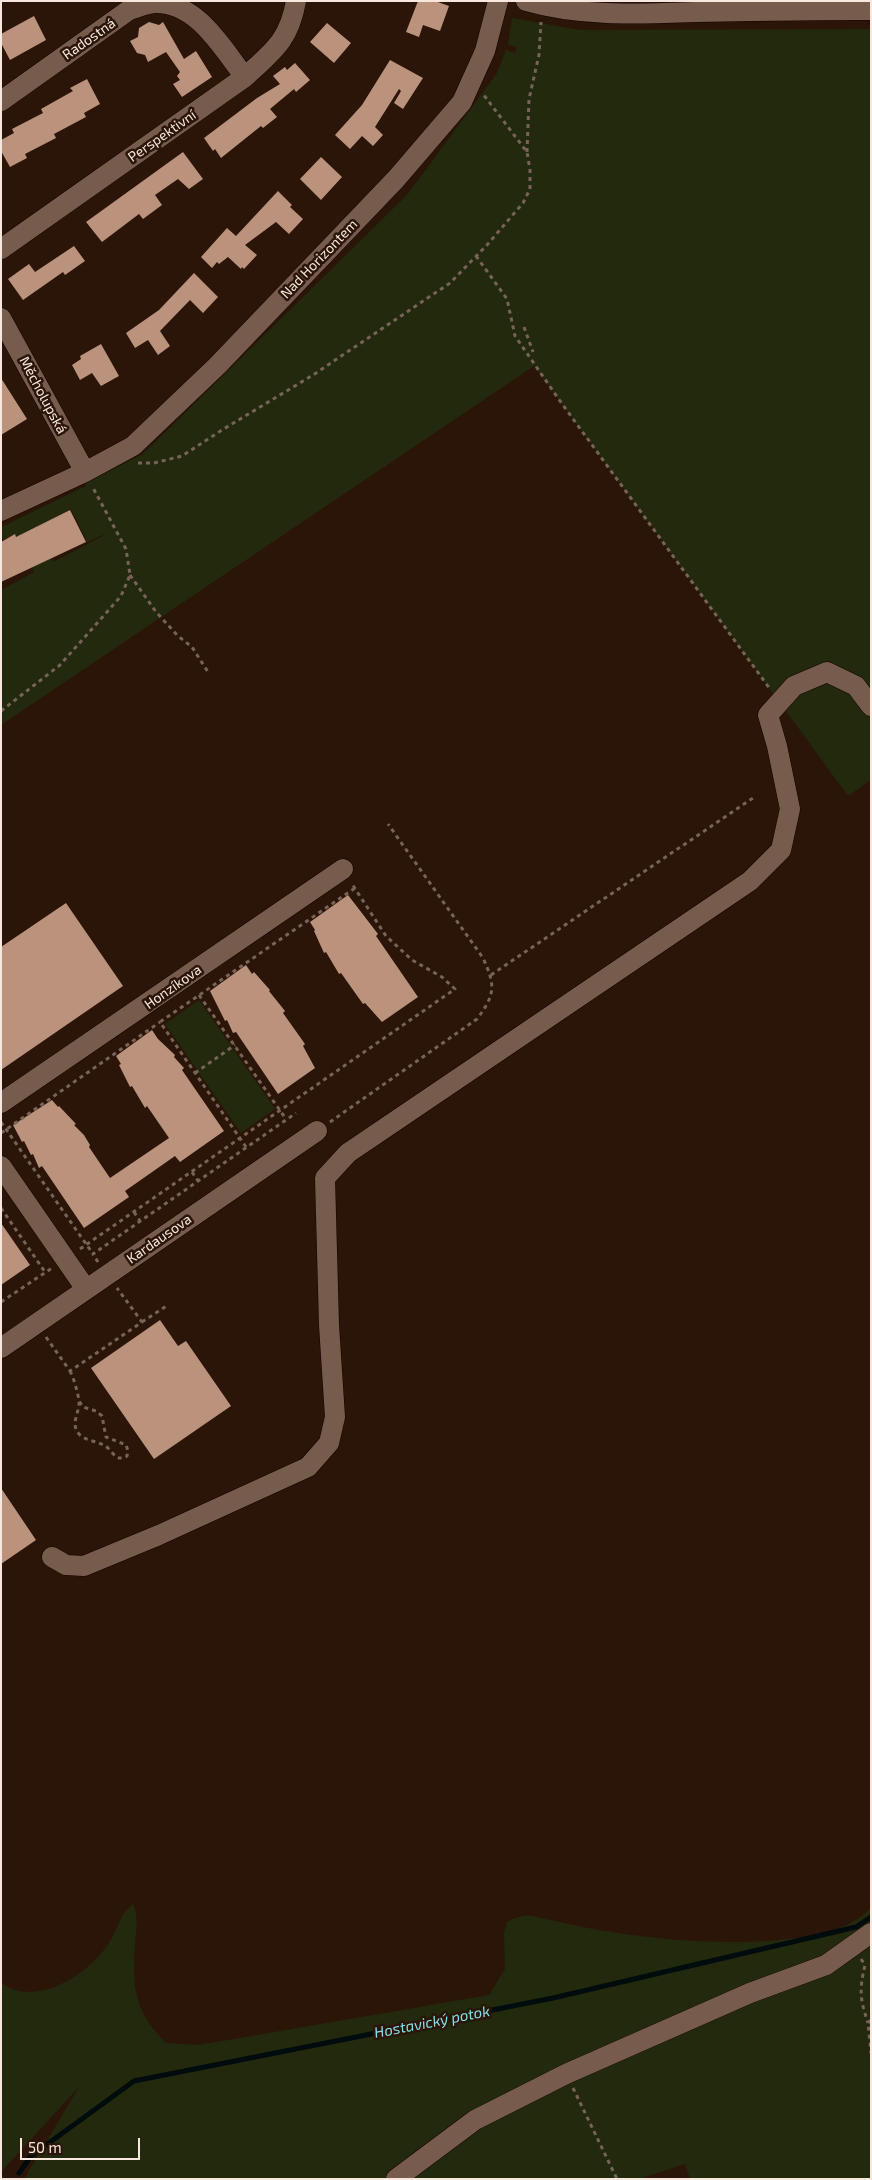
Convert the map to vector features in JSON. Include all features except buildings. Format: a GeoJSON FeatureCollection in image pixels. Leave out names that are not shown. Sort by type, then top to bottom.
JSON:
{"type":"FeatureCollection","features":[{"type":"Feature","properties":{"kind":"street","name":"Perspektivní"},"geometry":{"type":"LineString","coordinates":[[1,249],[245,77],[279,46],[292,22],[296,1]]}},
{"type":"Feature","properties":{"kind":"street","name":"Nad Horizontem"},"geometry":{"type":"LineString","coordinates":[[1,511],[120,455],[133,446],[217,366],[396,179],[462,102],[485,51],[498,1]]}},
{"type":"Feature","properties":{"kind":"street","name":"Radostná"},"geometry":{"type":"LineString","coordinates":[[1,101],[130,10],[154,2],[177,5],[200,21],[245,77]]}},
{"type":"Feature","properties":{"kind":"street"},"geometry":{"type":"LineString","coordinates":[[534,3],[598,7],[638,14],[871,10]]}},
{"type":"Feature","properties":{"kind":"street","name":"Měcholupská"},"geometry":{"type":"LineString","coordinates":[[1,318],[85,472]]}},
{"type":"Feature","properties":{"kind":"street"},"geometry":{"type":"LineString","coordinates":[[52,1558],[66,1565],[84,1566],[159,1535],[308,1467],[329,1443],[335,1417],[329,1325],[326,1178],[348,1153],[750,881],[781,850],[790,809],[778,746],[768,715],[794,686],[827,672],[856,686],[871,706]]}},
{"type":"Feature","properties":{"kind":"street","name":"Honzíkova"},"geometry":{"type":"LineString","coordinates":[[1,1103],[343,869]]}},
{"type":"Feature","properties":{"kind":"street","name":"Kardausova"},"geometry":{"type":"LineString","coordinates":[[1,1348],[317,1131]]}},
{"type":"Feature","properties":{"kind":"street"},"geometry":{"type":"LineString","coordinates":[[1,1166],[86,1289]]}},
{"type":"Feature","properties":{"kind":"street"},"geometry":{"type":"LineString","coordinates":[[396,2179],[475,2120],[566,2074],[750,1993],[826,1965],[871,1933]]}},
{"type":"Feature","properties":{"kind":"path"},"geometry":{"type":"LineString","coordinates":[[120,455],[140,464],[154,464],[182,456],[313,375],[442,288],[513,217],[524,203],[530,189],[530,170],[527,152],[530,99],[539,55],[534,3]]}},
{"type":"Feature","properties":{"kind":"path"},"geometry":{"type":"LineString","coordinates":[[472,80],[527,152]]}},
{"type":"Feature","properties":{"kind":"path"},"geometry":{"type":"LineString","coordinates":[[476,256],[507,299],[515,336],[560,401],[779,701]]}},
{"type":"Feature","properties":{"kind":"path"},"geometry":{"type":"LineString","coordinates":[[524,327],[533,352]]}},
{"type":"Feature","properties":{"kind":"path"},"geometry":{"type":"LineString","coordinates":[[85,472],[126,549],[130,575],[156,612],[178,636],[192,646],[208,672]]}},
{"type":"Feature","properties":{"kind":"path"},"geometry":{"type":"LineString","coordinates":[[1,711],[60,665],[121,596],[130,575]]}},
{"type":"Feature","properties":{"kind":"path"},"geometry":{"type":"LineString","coordinates":[[491,975],[598,905],[756,796]]}},
{"type":"Feature","properties":{"kind":"path"},"geometry":{"type":"LineString","coordinates":[[317,1131],[477,1019],[487,1005],[493,991],[491,975],[483,958],[388,824]]}},
{"type":"Feature","properties":{"kind":"path"},"geometry":{"type":"LineString","coordinates":[[140,1221],[134,1212],[455,989],[442,977],[412,960],[386,936],[343,869]]}},
{"type":"Feature","properties":{"kind":"path"},"geometry":{"type":"LineString","coordinates":[[1,1133],[355,888]]}},
{"type":"Feature","properties":{"kind":"path"},"geometry":{"type":"LineString","coordinates":[[199,995],[286,1119]]}},
{"type":"Feature","properties":{"kind":"path"},"geometry":{"type":"LineString","coordinates":[[160,1022],[246,1147]]}},
{"type":"Feature","properties":{"kind":"path"},"geometry":{"type":"LineString","coordinates":[[195,1073],[234,1045]]}},
{"type":"Feature","properties":{"kind":"path"},"geometry":{"type":"LineString","coordinates":[[93,1254],[296,1113]]}},
{"type":"Feature","properties":{"kind":"path"},"geometry":{"type":"LineString","coordinates":[[1,1122],[101,1266]]}},
{"type":"Feature","properties":{"kind":"path"},"geometry":{"type":"LineString","coordinates":[[192,1172],[198,1181]]}},
{"type":"Feature","properties":{"kind":"path"},"geometry":{"type":"LineString","coordinates":[[1,1208],[45,1272]]}},
{"type":"Feature","properties":{"kind":"path"},"geometry":{"type":"LineString","coordinates":[[115,1285],[142,1322]]}},
{"type":"Feature","properties":{"kind":"path"},"geometry":{"type":"LineString","coordinates":[[70,1372],[168,1304]]}},
{"type":"Feature","properties":{"kind":"path"},"geometry":{"type":"LineString","coordinates":[[44,1334],[70,1372],[82,1407],[96,1411],[102,1416],[106,1437],[126,1446],[128,1451],[124,1458],[116,1457],[105,1446],[80,1435],[76,1427],[79,1401]]}},
{"type":"Feature","properties":{"kind":"path"},"geometry":{"type":"LineString","coordinates":[[76,1417],[81,1412],[89,1410]]}},
{"type":"Feature","properties":{"kind":"path"},"geometry":{"type":"LineString","coordinates":[[854,1945],[865,1965],[860,1999],[869,2022],[871,2053]]}},
{"type":"Feature","properties":{"kind":"path"},"geometry":{"type":"LineString","coordinates":[[566,2074],[617,2179]]}},
{"type":"Feature","properties":{"kind":"green space"},"geometry":{"type":"Polygon","coordinates":[[[512,18],[581,30],[871,29],[871,780],[848,796],[534,366],[1,725],[1,590],[34,572],[15,535],[1,540],[1,527],[86,486],[85,483],[143,454],[407,195],[497,73],[506,50],[515,53],[517,48],[508,44],[512,18]],[[71,509],[35,528],[53,562],[110,532],[87,542],[71,509]]]}},
{"type":"Feature","properties":{"kind":"green space"},"geometry":{"type":"Polygon","coordinates":[[[199,1000],[275,1109],[241,1133],[165,1024],[199,1000]]]}},
{"type":"Feature","properties":{"kind":"green space"},"geometry":{"type":"Polygon","coordinates":[[[133,1904],[137,1924],[134,1961],[135,1987],[142,2010],[156,2032],[166,2043],[199,2045],[489,1995],[505,1969],[504,1933],[507,1922],[520,1917],[535,1917],[610,1932],[676,1940],[751,1942],[789,1939],[823,1933],[851,1923],[871,1907],[871,2179],[690,2179],[685,2164],[639,2179],[24,2179],[79,2087],[1,2172],[1,1983],[13,1989],[29,1992],[44,1990],[72,1978],[85,1969],[106,1948],[123,1915],[133,1904]]]}},
{"type":"Feature","properties":{"kind":"waterway","name":"Hostavický potok"},"geometry":{"type":"LineString","coordinates":[[19,2173],[31,2156],[134,2081],[553,1998],[856,1927],[871,1917]]}}]}
